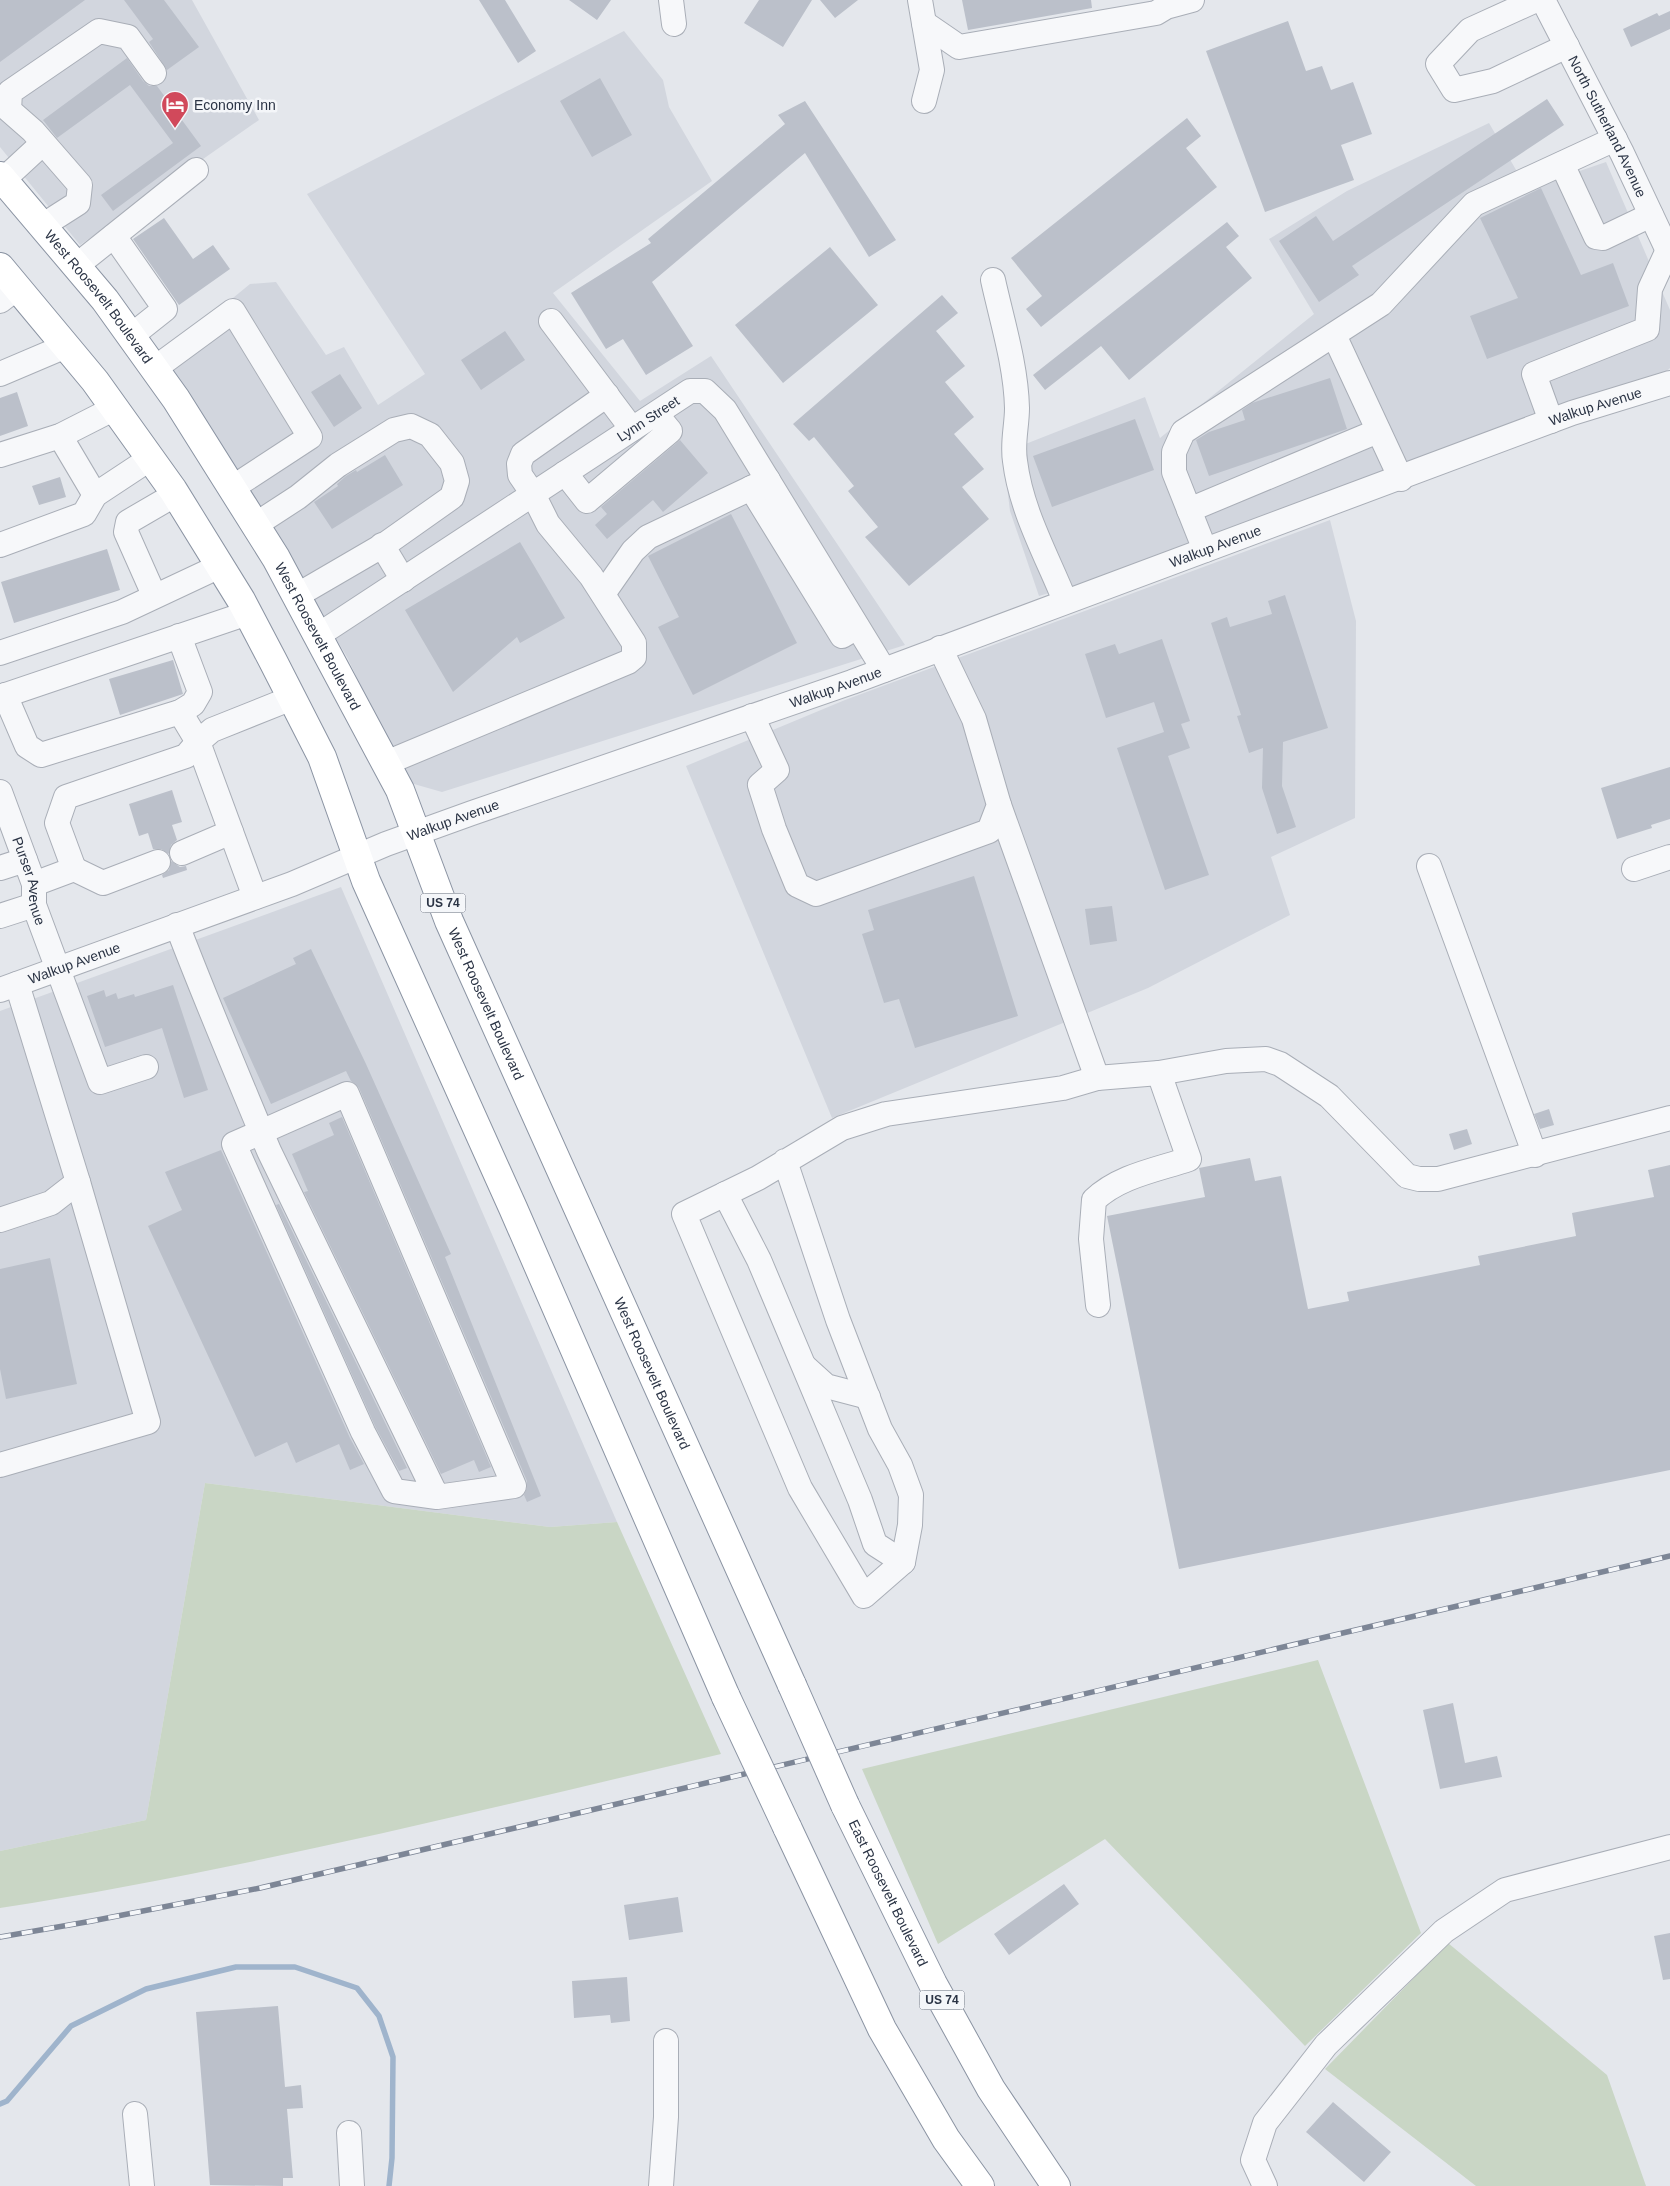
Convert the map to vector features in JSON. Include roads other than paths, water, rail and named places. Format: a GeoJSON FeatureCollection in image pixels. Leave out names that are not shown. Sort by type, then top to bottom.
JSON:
{"type":"FeatureCollection","features":[{"type":"Feature","properties":{"kind":"highway","name":"West Roosevelt Boulevard"},"geometry":{"type":"LineString","coordinates":[[2,178],[106,300],[154,368],[255,525],[296,596],[400,790],[449,921],[845,1805]]}},
{"type":"Feature","properties":{"kind":"highway"},"geometry":{"type":"LineString","coordinates":[[0,267],[8,295],[66,346],[115,408],[176,494],[248,613],[292,698],[322,757],[366,881],[509,1199],[726,1697],[882,2029],[946,2139],[980,2186]]}},
{"type":"Feature","properties":{"kind":"highway","name":"East Roosevelt Boulevard"},"geometry":{"type":"LineString","coordinates":[[845,1805],[947,2010],[991,2089],[1056,2186]]}},
{"type":"Feature","properties":{"kind":"street"},"geometry":{"type":"LineString","coordinates":[[671,0],[674,24]]}},
{"type":"Feature","properties":{"kind":"street"},"geometry":{"type":"LineString","coordinates":[[920,0],[932,70],[924,101]]}},
{"type":"Feature","properties":{"kind":"street"},"geometry":{"type":"LineString","coordinates":[[924,23],[959,47],[1156,13],[1166,7],[1192,0]]}},
{"type":"Feature","properties":{"kind":"street"},"geometry":{"type":"LineString","coordinates":[[1536,0],[1470,30],[1438,64],[1454,90],[1493,80],[1567,46]]}},
{"type":"Feature","properties":{"kind":"street","name":"North Sutherland Avenue"},"geometry":{"type":"LineString","coordinates":[[1543,0],[1615,139],[1669,252]]}},
{"type":"Feature","properties":{"kind":"street"},"geometry":{"type":"LineString","coordinates":[[42,226],[78,203],[80,185],[43,143],[10,110],[10,92],[99,31],[128,38],[154,73]]}},
{"type":"Feature","properties":{"kind":"street"},"geometry":{"type":"LineString","coordinates":[[1205,550],[1174,472],[1174,452],[1183,432],[1381,304],[1474,204],[1615,139]]}},
{"type":"Feature","properties":{"kind":"street"},"geometry":{"type":"LineString","coordinates":[[2,178],[43,143]]}},
{"type":"Feature","properties":{"kind":"street"},"geometry":{"type":"LineString","coordinates":[[1562,164],[1596,237],[1603,238],[1651,215]]}},
{"type":"Feature","properties":{"kind":"street"},"geometry":{"type":"LineString","coordinates":[[76,266],[196,170]]}},
{"type":"Feature","properties":{"kind":"street"},"geometry":{"type":"LineString","coordinates":[[114,236],[165,309],[131,336]]}},
{"type":"Feature","properties":{"kind":"street"},"geometry":{"type":"LineString","coordinates":[[1551,421],[1534,374],[1647,329],[1650,289],[1669,252]]}},
{"type":"Feature","properties":{"kind":"street"},"geometry":{"type":"LineString","coordinates":[[993,280],[1013,376],[1017,409],[1014,430],[1015,461],[1021,490],[1035,532],[1065,601]]}},
{"type":"Feature","properties":{"kind":"street"},"geometry":{"type":"LineString","coordinates":[[154,368],[233,311],[310,437],[232,488]]}},
{"type":"Feature","properties":{"kind":"street"},"geometry":{"type":"LineString","coordinates":[[551,320],[632,429]]}},
{"type":"Feature","properties":{"kind":"street"},"geometry":{"type":"LineString","coordinates":[[1334,335],[1401,479]]}},
{"type":"Feature","properties":{"kind":"street"},"geometry":{"type":"LineString","coordinates":[[0,374],[66,346]]}},
{"type":"Feature","properties":{"kind":"street","name":"Walkup Avenue"},"geometry":{"type":"LineString","coordinates":[[8,987],[255,897],[416,833],[884,670],[1065,601],[1401,479],[1551,421],[1670,383]]}},
{"type":"Feature","properties":{"kind":"street","name":"Lynn Street"},"geometry":{"type":"LineString","coordinates":[[317,636],[690,391],[705,390],[725,410],[760,484],[857,626],[884,670]]}},
{"type":"Feature","properties":{"kind":"street"},"geometry":{"type":"LineString","coordinates":[[386,763],[628,662],[634,657],[634,643],[591,576],[548,524],[534,494],[520,475],[519,464],[523,454],[606,395]]}},
{"type":"Feature","properties":{"kind":"street"},"geometry":{"type":"LineString","coordinates":[[0,455],[60,436],[115,408]]}},
{"type":"Feature","properties":{"kind":"street"},"geometry":{"type":"LineString","coordinates":[[565,473],[587,501],[670,431],[656,414]]}},
{"type":"Feature","properties":{"kind":"street"},"geometry":{"type":"LineString","coordinates":[[255,525],[298,497],[338,465],[394,430],[411,426],[430,435],[452,463],[458,481],[452,497],[382,545],[296,596]]}},
{"type":"Feature","properties":{"kind":"street"},"geometry":{"type":"LineString","coordinates":[[1189,510],[1378,431]]}},
{"type":"Feature","properties":{"kind":"street"},"geometry":{"type":"LineString","coordinates":[[60,436],[96,495]]}},
{"type":"Feature","properties":{"kind":"street"},"geometry":{"type":"LineString","coordinates":[[0,545],[84,514],[96,495],[151,458]]}},
{"type":"Feature","properties":{"kind":"street"},"geometry":{"type":"LineString","coordinates":[[603,594],[633,551],[648,538],[760,484]]}},
{"type":"Feature","properties":{"kind":"street"},"geometry":{"type":"LineString","coordinates":[[154,595],[126,532],[128,522],[176,494]]}},
{"type":"Feature","properties":{"kind":"street"},"geometry":{"type":"LineString","coordinates":[[382,545],[403,580]]}},
{"type":"Feature","properties":{"kind":"street"},"geometry":{"type":"LineString","coordinates":[[10,650],[122,612],[154,595],[220,566]]}},
{"type":"Feature","properties":{"kind":"street"},"geometry":{"type":"LineString","coordinates":[[179,636],[200,692],[193,704],[180,712],[41,755],[27,746],[2,696],[179,636],[248,613]]}},
{"type":"Feature","properties":{"kind":"street"},"geometry":{"type":"LineString","coordinates":[[940,648],[974,719],[999,805],[1097,1078]]}},
{"type":"Feature","properties":{"kind":"street"},"geometry":{"type":"LineString","coordinates":[[158,862],[103,883],[74,870],[57,823],[66,797],[186,756],[212,730],[292,698]]}},
{"type":"Feature","properties":{"kind":"street"},"geometry":{"type":"LineString","coordinates":[[180,712],[198,742],[255,897]]}},
{"type":"Feature","properties":{"kind":"street"},"geometry":{"type":"LineString","coordinates":[[752,716],[777,770],[760,785],[774,829],[797,885],[816,894],[988,831],[999,805]]}},
{"type":"Feature","properties":{"kind":"street","name":"Purser Avenue"},"geometry":{"type":"LineString","coordinates":[[2,806],[25,860],[57,969],[100,1082],[146,1067]]}},
{"type":"Feature","properties":{"kind":"street"},"geometry":{"type":"LineString","coordinates":[[182,853],[231,832]]}},
{"type":"Feature","properties":{"kind":"street"},"geometry":{"type":"LineString","coordinates":[[1634,868],[1670,857]]}},
{"type":"Feature","properties":{"kind":"street"},"geometry":{"type":"LineString","coordinates":[[0,868],[25,860]]}},
{"type":"Feature","properties":{"kind":"street"},"geometry":{"type":"LineString","coordinates":[[1429,866],[1535,1155]]}},
{"type":"Feature","properties":{"kind":"street"},"geometry":{"type":"LineString","coordinates":[[0,916],[74,870]]}},
{"type":"Feature","properties":{"kind":"street"},"geometry":{"type":"LineString","coordinates":[[177,925],[213,1020],[261,1131],[438,1497]]}},
{"type":"Feature","properties":{"kind":"street"},"geometry":{"type":"LineString","coordinates":[[0,1465],[148,1422],[78,1182],[8,987]]}},
{"type":"Feature","properties":{"kind":"street"},"geometry":{"type":"LineString","coordinates":[[785,1161],[838,1320],[880,1429],[900,1466],[911,1495],[910,1525],[903,1562],[864,1596],[800,1488],[684,1214],[725,1194],[842,1128],[886,1114],[1063,1088],[1097,1078],[1159,1073],[1250,1060],[1266,1060],[1280,1064],[1329,1096],[1407,1176],[1419,1179],[1438,1179],[1670,1118]]}},
{"type":"Feature","properties":{"kind":"street"},"geometry":{"type":"LineString","coordinates":[[1098,1305],[1091,1239],[1094,1200],[1106,1188],[1128,1178],[1189,1159],[1159,1073]]}},
{"type":"Feature","properties":{"kind":"street"},"geometry":{"type":"LineString","coordinates":[[346,1094],[514,1486],[438,1497],[394,1491],[363,1432],[234,1144],[261,1131],[346,1094]]}},
{"type":"Feature","properties":{"kind":"street"},"geometry":{"type":"LineString","coordinates":[[0,1220],[51,1204],[78,1182]]}},
{"type":"Feature","properties":{"kind":"street"},"geometry":{"type":"LineString","coordinates":[[725,1194],[759,1260],[860,1500],[875,1544],[903,1562]]}},
{"type":"Feature","properties":{"kind":"street"},"geometry":{"type":"LineString","coordinates":[[803,1366],[826,1386],[868,1397]]}},
{"type":"Feature","properties":{"kind":"street"},"geometry":{"type":"LineString","coordinates":[[1265,2186],[1253,2160],[1265,2123],[1326,2045],[1444,1931],[1505,1890],[1670,1847]]}},
{"type":"Feature","properties":{"kind":"street"},"geometry":{"type":"LineString","coordinates":[[661,2186],[666,2117],[666,2041]]}},
{"type":"Feature","properties":{"kind":"street"},"geometry":{"type":"LineString","coordinates":[[135,2114],[142,2186]]}},
{"type":"Feature","properties":{"kind":"street"},"geometry":{"type":"LineString","coordinates":[[349,2133],[352,2186]]}},
{"type":"Feature","properties":{"kind":"waterway"},"geometry":{"type":"LineString","coordinates":[[0,2104],[7,2101],[71,2026],[146,1989],[236,1967],[295,1967],[357,1988],[379,2016],[393,2057],[392,2158],[389,2186]]}},
{"type":"Feature","properties":{"kind":"railway"},"geometry":{"type":"LineString","coordinates":[[0,1937],[260,1888],[1670,1556]]}},
{"type":"Feature","properties":{"kind":"place","name":"Economy Inn"},"geometry":{"type":"Point","coordinates":[175,129]}}]}
